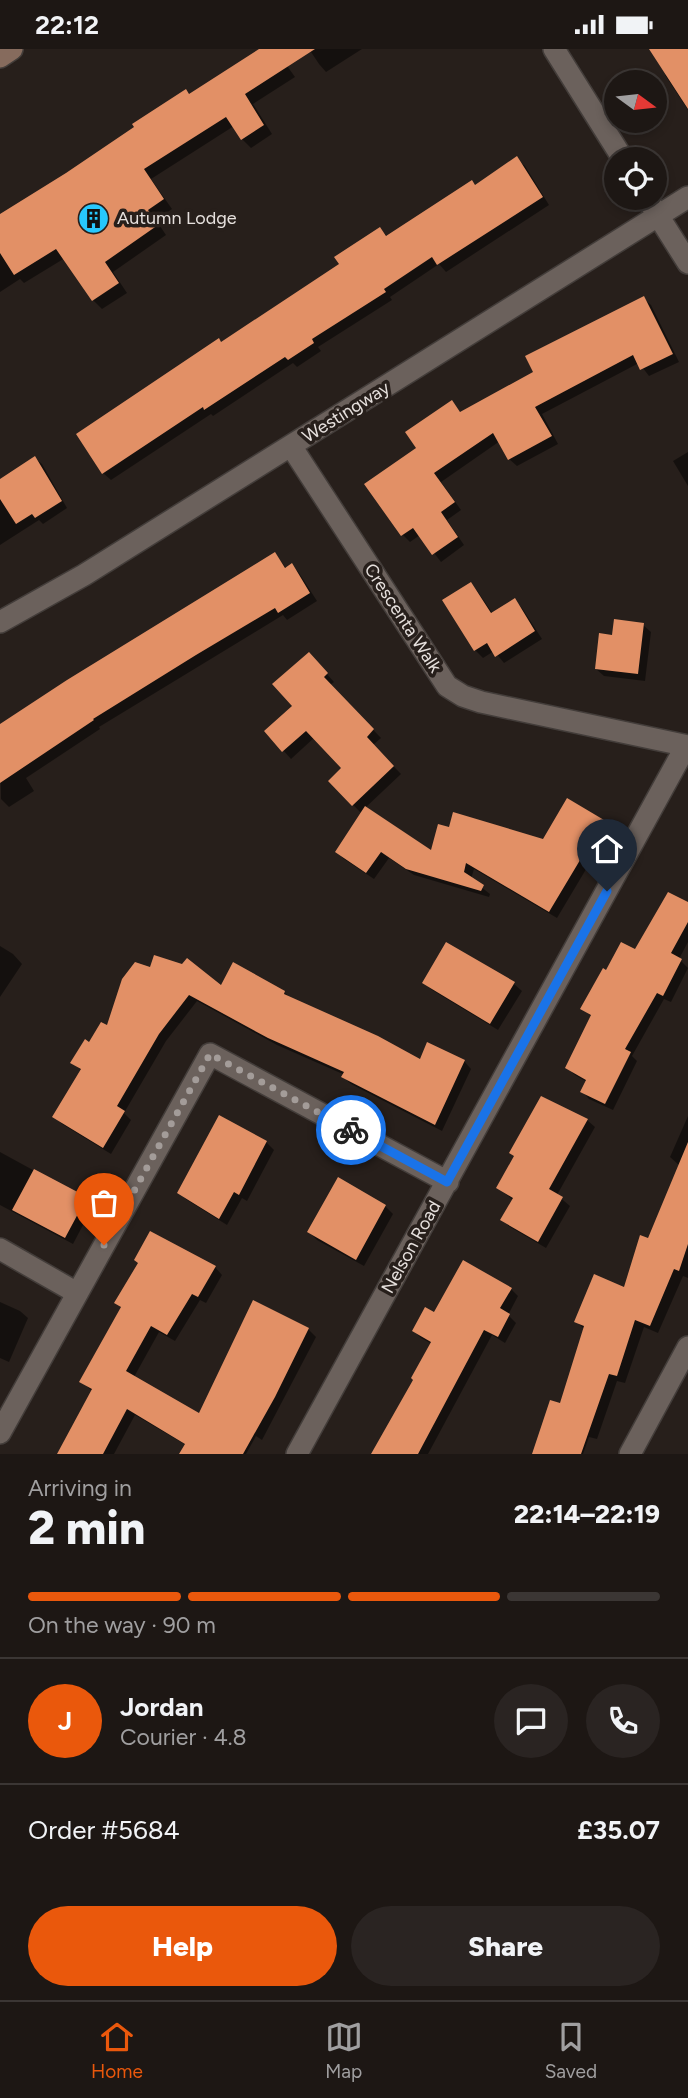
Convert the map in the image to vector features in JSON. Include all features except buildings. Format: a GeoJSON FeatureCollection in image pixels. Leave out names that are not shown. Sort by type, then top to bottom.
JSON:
{"type":"FeatureCollection","features":[{"type":"Feature","properties":{"kind":"main road"},"geometry":{"type":"LineString","coordinates":[[0,57],[12,49]]}},
{"type":"Feature","properties":{"kind":"street"},"geometry":{"type":"LineString","coordinates":[[554,49],[615,147]]}},
{"type":"Feature","properties":{"kind":"street","name":"Westingway"},"geometry":{"type":"LineString","coordinates":[[667,203],[688,197]]}},
{"type":"Feature","properties":{"kind":"street","name":"Westingway"},"geometry":{"type":"LineString","coordinates":[[0,622],[84,575],[291,446],[648,210]]}},
{"type":"Feature","properties":{"kind":"street"},"geometry":{"type":"LineString","coordinates":[[655,210],[688,263]]}},
{"type":"Feature","properties":{"kind":"street","name":"Crescenta Walk"},"geometry":{"type":"LineString","coordinates":[[291,446],[447,686],[463,696],[481,702],[687,746]]}},
{"type":"Feature","properties":{"kind":"street","name":"Nelson Road"},"geometry":{"type":"LineString","coordinates":[[297,1454],[687,746]]}},
{"type":"Feature","properties":{"kind":"street"},"geometry":{"type":"LineString","coordinates":[[0,1433],[210,1054],[447,1182]]}},
{"type":"Feature","properties":{"kind":"street"},"geometry":{"type":"LineString","coordinates":[[0,1249],[77,1293]]}},
{"type":"Feature","properties":{"kind":"street"},"geometry":{"type":"LineString","coordinates":[[630,1454],[688,1347]]}},
{"type":"Feature","properties":{"kind":"way so far"},"geometry":{"type":"LineString","coordinates":[[104,1245],[210,1054],[351,1130]]}},
{"type":"Feature","properties":{"kind":"place","name":"Autumn Lodge"},"geometry":{"type":"Point","coordinates":[94,218]}},
{"type":"Feature","properties":{"kind":"route"},"geometry":{"type":"LineString","coordinates":[[351,1130],[447,1182],[607,891]]}}]}
